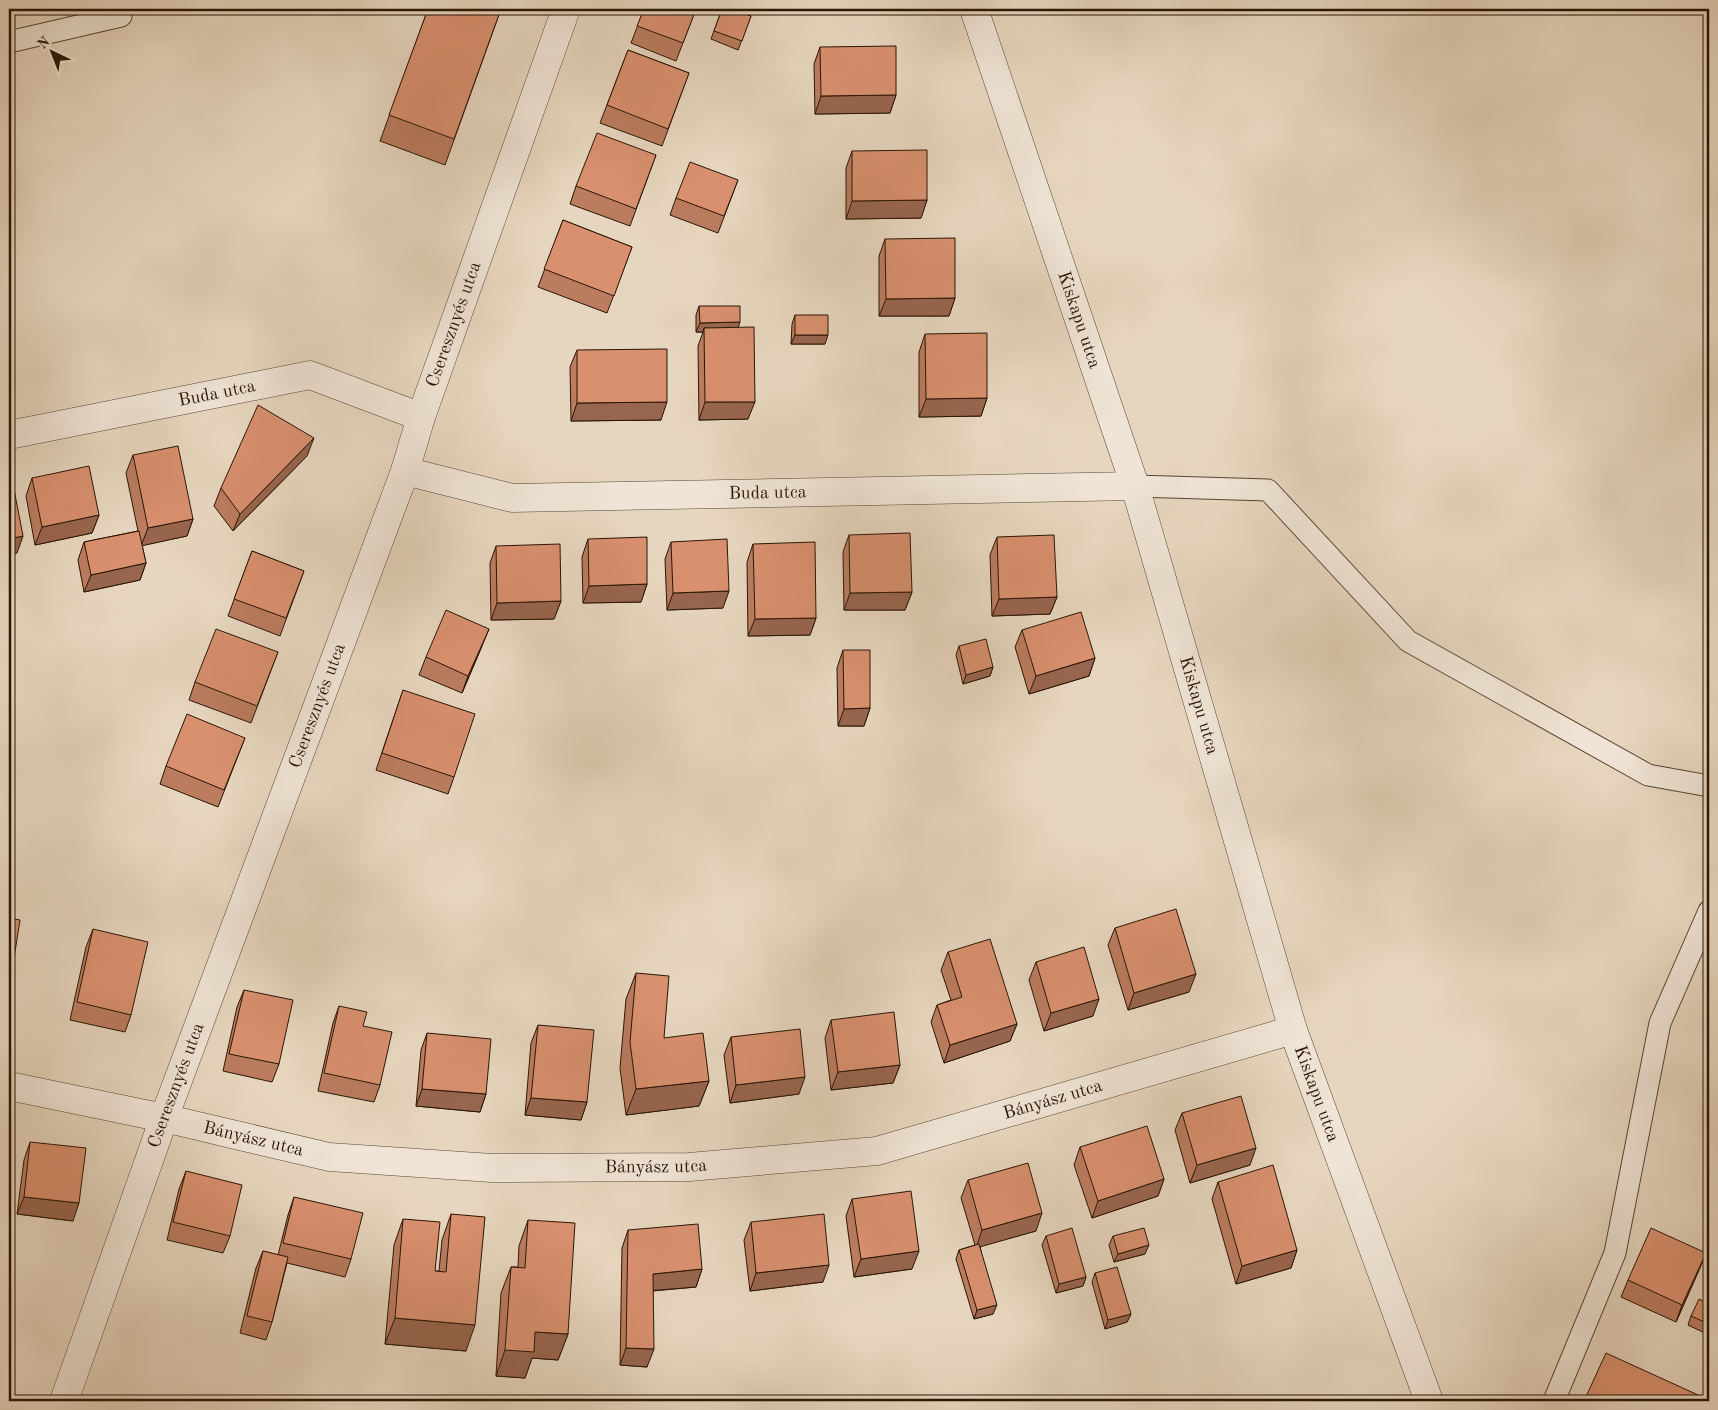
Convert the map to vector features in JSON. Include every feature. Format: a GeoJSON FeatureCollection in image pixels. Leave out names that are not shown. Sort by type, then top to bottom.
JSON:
{"type":"FeatureCollection","features":[{"type":"Feature","properties":{"kind":"street","name":"Cseresznyés utca"},"geometry":{"type":"LineString","coordinates":[[64,1401],[164,1118],[405,471],[421,417],[566,9]]}},
{"type":"Feature","properties":{"kind":"street","name":"Kiskapu utca"},"geometry":{"type":"LineString","coordinates":[[974,9],[1135,486],[1292,1030],[1429,1401]]}},
{"type":"Feature","properties":{"kind":"street","name":"Buda utca"},"geometry":{"type":"LineString","coordinates":[[9,435],[310,375],[421,417]]}},
{"type":"Feature","properties":{"kind":"street","name":"Buda utca"},"geometry":{"type":"LineString","coordinates":[[405,471],[512,498],[1135,486]]}},
{"type":"Feature","properties":{"kind":"street","name":"Bányász utca"},"geometry":{"type":"LineString","coordinates":[[9,1086],[164,1118],[329,1157],[492,1168],[699,1166],[877,1151],[1292,1030]]}},
{"type":"Feature","properties":{"kind":"lane"},"geometry":{"type":"LineString","coordinates":[[9,42],[121,16]]}},
{"type":"Feature","properties":{"kind":"lane"},"geometry":{"type":"LineString","coordinates":[[1135,486],[1268,490],[1408,641],[1648,775],[1709,786]]}},
{"type":"Feature","properties":{"kind":"lane"},"geometry":{"type":"LineString","coordinates":[[1554,1401],[1615,1253],[1660,1023],[1709,910]]}},
{"type":"Feature","properties":{"kind":"building"},"geometry":{"type":"Polygon","coordinates":[[[428,9],[501,9],[454,139],[389,115],[428,9]]]}},
{"type":"Feature","properties":{"kind":"building"},"geometry":{"type":"Polygon","coordinates":[[[644,9],[696,9],[683,43],[637,26],[644,9]]]}},
{"type":"Feature","properties":{"kind":"building"},"geometry":{"type":"Polygon","coordinates":[[[722,9],[731,9],[751,16],[742,41],[714,31],[722,9]]]}},
{"type":"Feature","properties":{"kind":"building"},"geometry":{"type":"Polygon","coordinates":[[[896,46],[896,95],[821,96],[820,47],[896,46]]]}},
{"type":"Feature","properties":{"kind":"building"},"geometry":{"type":"Polygon","coordinates":[[[628,50],[689,73],[668,129],[607,105],[628,50]]]}},
{"type":"Feature","properties":{"kind":"building"},"geometry":{"type":"Polygon","coordinates":[[[597,133],[656,155],[636,209],[576,186],[597,133]]]}},
{"type":"Feature","properties":{"kind":"building"},"geometry":{"type":"Polygon","coordinates":[[[927,150],[927,200],[852,201],[852,151],[927,150]]]}},
{"type":"Feature","properties":{"kind":"building"},"geometry":{"type":"Polygon","coordinates":[[[690,162],[738,180],[724,216],[676,198],[690,162]]]}},
{"type":"Feature","properties":{"kind":"building"},"geometry":{"type":"Polygon","coordinates":[[[563,220],[632,247],[614,296],[544,269],[563,220]]]}},
{"type":"Feature","properties":{"kind":"building"},"geometry":{"type":"Polygon","coordinates":[[[955,238],[955,298],[886,299],[885,239],[955,238]]]}},
{"type":"Feature","properties":{"kind":"building"},"geometry":{"type":"Polygon","coordinates":[[[699,306],[740,306],[740,322],[700,323],[699,306]]]}},
{"type":"Feature","properties":{"kind":"building"},"geometry":{"type":"Polygon","coordinates":[[[795,315],[828,315],[828,335],[795,335],[795,315]]]}},
{"type":"Feature","properties":{"kind":"building"},"geometry":{"type":"Polygon","coordinates":[[[754,327],[755,402],[705,402],[704,328],[754,327]]]}},
{"type":"Feature","properties":{"kind":"building"},"geometry":{"type":"Polygon","coordinates":[[[987,333],[987,398],[926,399],[925,334],[987,333]]]}},
{"type":"Feature","properties":{"kind":"building"},"geometry":{"type":"Polygon","coordinates":[[[667,349],[667,402],[577,403],[577,350],[667,349]]]}},
{"type":"Feature","properties":{"kind":"building"},"geometry":{"type":"Polygon","coordinates":[[[258,405],[314,438],[240,514],[221,488],[258,405]]]}},
{"type":"Feature","properties":{"kind":"building"},"geometry":{"type":"Polygon","coordinates":[[[178,446],[193,519],[148,528],[133,455],[178,446]]]}},
{"type":"Feature","properties":{"kind":"building"},"geometry":{"type":"Polygon","coordinates":[[[89,466],[99,515],[42,527],[32,478],[89,466]]]}},
{"type":"Feature","properties":{"kind":"building"},"geometry":{"type":"Polygon","coordinates":[[[13,484],[23,536],[9,539],[9,485],[13,484]]]}},
{"type":"Feature","properties":{"kind":"building"},"geometry":{"type":"Polygon","coordinates":[[[139,531],[146,563],[91,575],[84,542],[139,531]]]}},
{"type":"Feature","properties":{"kind":"building"},"geometry":{"type":"Polygon","coordinates":[[[910,533],[912,592],[850,593],[849,535],[910,533]]]}},
{"type":"Feature","properties":{"kind":"building"},"geometry":{"type":"Polygon","coordinates":[[[1054,535],[1057,597],[999,599],[997,537],[1054,535]]]}},
{"type":"Feature","properties":{"kind":"building"},"geometry":{"type":"Polygon","coordinates":[[[647,537],[647,584],[589,586],[588,539],[647,537]]]}},
{"type":"Feature","properties":{"kind":"building"},"geometry":{"type":"Polygon","coordinates":[[[727,539],[729,591],[673,593],[671,542],[727,539]]]}},
{"type":"Feature","properties":{"kind":"building"},"geometry":{"type":"Polygon","coordinates":[[[815,542],[816,618],[755,619],[753,544],[815,542]]]}},
{"type":"Feature","properties":{"kind":"building"},"geometry":{"type":"Polygon","coordinates":[[[560,544],[561,601],[497,603],[496,546],[560,544]]]}},
{"type":"Feature","properties":{"kind":"building"},"geometry":{"type":"Polygon","coordinates":[[[252,551],[304,571],[286,618],[234,599],[252,551]]]}},
{"type":"Feature","properties":{"kind":"building"},"geometry":{"type":"Polygon","coordinates":[[[446,610],[489,629],[468,676],[426,657],[446,610]]]}},
{"type":"Feature","properties":{"kind":"building"},"geometry":{"type":"Polygon","coordinates":[[[1081,612],[1095,658],[1036,676],[1022,630],[1081,612]]]}},
{"type":"Feature","properties":{"kind":"building"},"geometry":{"type":"Polygon","coordinates":[[[216,629],[278,652],[257,706],[195,682],[216,629]]]}},
{"type":"Feature","properties":{"kind":"building"},"geometry":{"type":"Polygon","coordinates":[[[986,639],[993,667],[966,675],[959,646],[986,639]]]}},
{"type":"Feature","properties":{"kind":"building"},"geometry":{"type":"Polygon","coordinates":[[[843,650],[870,650],[870,708],[844,709],[843,650]]]}},
{"type":"Feature","properties":{"kind":"building"},"geometry":{"type":"Polygon","coordinates":[[[403,690],[475,714],[454,777],[382,753],[403,690]]]}},
{"type":"Feature","properties":{"kind":"building"},"geometry":{"type":"Polygon","coordinates":[[[187,714],[245,738],[224,790],[166,766],[187,714]]]}},
{"type":"Feature","properties":{"kind":"building"},"geometry":{"type":"Polygon","coordinates":[[[1176,909],[1196,974],[1134,993],[1115,928],[1176,909]]]}},
{"type":"Feature","properties":{"kind":"building"},"geometry":{"type":"Polygon","coordinates":[[[9,918],[20,920],[9,990],[9,918]]]}},
{"type":"Feature","properties":{"kind":"building"},"geometry":{"type":"Polygon","coordinates":[[[93,929],[148,942],[131,1015],[77,1002],[93,929]]]}},
{"type":"Feature","properties":{"kind":"building"},"geometry":{"type":"Polygon","coordinates":[[[990,939],[1017,1024],[950,1045],[937,1005],[962,997],[948,952],[990,939]]]}},
{"type":"Feature","properties":{"kind":"building"},"geometry":{"type":"Polygon","coordinates":[[[1084,947],[1099,999],[1051,1013],[1036,962],[1084,947]]]}},
{"type":"Feature","properties":{"kind":"building"},"geometry":{"type":"Polygon","coordinates":[[[636,973],[669,976],[664,1038],[703,1033],[709,1081],[636,1089],[630,1042],[636,973]]]}},
{"type":"Feature","properties":{"kind":"building"},"geometry":{"type":"Polygon","coordinates":[[[244,990],[293,1000],[279,1064],[229,1054],[244,990]]]}},
{"type":"Feature","properties":{"kind":"building"},"geometry":{"type":"Polygon","coordinates":[[[339,1006],[367,1012],[363,1026],[392,1032],[380,1085],[324,1073],[339,1006]]]}},
{"type":"Feature","properties":{"kind":"building"},"geometry":{"type":"Polygon","coordinates":[[[894,1012],[900,1065],[838,1072],[831,1020],[894,1012]]]}},
{"type":"Feature","properties":{"kind":"building"},"geometry":{"type":"Polygon","coordinates":[[[538,1025],[594,1030],[587,1102],[531,1098],[538,1025]]]}},
{"type":"Feature","properties":{"kind":"building"},"geometry":{"type":"Polygon","coordinates":[[[800,1029],[805,1077],[736,1085],[731,1037],[800,1029]]]}},
{"type":"Feature","properties":{"kind":"building"},"geometry":{"type":"Polygon","coordinates":[[[427,1033],[491,1039],[486,1094],[422,1089],[427,1033]]]}},
{"type":"Feature","properties":{"kind":"building"},"geometry":{"type":"Polygon","coordinates":[[[1241,1096],[1256,1148],[1197,1165],[1182,1113],[1241,1096]]]}},
{"type":"Feature","properties":{"kind":"building"},"geometry":{"type":"Polygon","coordinates":[[[1147,1126],[1164,1179],[1098,1201],[1080,1147],[1147,1126]]]}},
{"type":"Feature","properties":{"kind":"building"},"geometry":{"type":"Polygon","coordinates":[[[30,1142],[86,1148],[79,1203],[24,1197],[30,1142]]]}},
{"type":"Feature","properties":{"kind":"building"},"geometry":{"type":"Polygon","coordinates":[[[1028,1163],[1042,1213],[982,1230],[968,1180],[1028,1163]]]}},
{"type":"Feature","properties":{"kind":"building"},"geometry":{"type":"Polygon","coordinates":[[[1273,1165],[1297,1250],[1242,1266],[1218,1182],[1273,1165]]]}},
{"type":"Feature","properties":{"kind":"building"},"geometry":{"type":"Polygon","coordinates":[[[186,1171],[242,1185],[230,1236],[173,1222],[186,1171]]]}},
{"type":"Feature","properties":{"kind":"building"},"geometry":{"type":"Polygon","coordinates":[[[911,1191],[919,1251],[861,1259],[852,1199],[911,1191]]]}},
{"type":"Feature","properties":{"kind":"building"},"geometry":{"type":"Polygon","coordinates":[[[294,1197],[363,1213],[351,1259],[283,1243],[294,1197]]]}},
{"type":"Feature","properties":{"kind":"building"},"geometry":{"type":"Polygon","coordinates":[[[451,1214],[485,1217],[475,1325],[395,1318],[403,1219],[440,1222],[435,1271],[446,1272],[451,1214]]]}},
{"type":"Feature","properties":{"kind":"building"},"geometry":{"type":"Polygon","coordinates":[[[824,1214],[829,1265],[756,1273],[751,1222],[824,1214]]]}},
{"type":"Feature","properties":{"kind":"building"},"geometry":{"type":"Polygon","coordinates":[[[528,1220],[575,1223],[568,1334],[535,1332],[534,1352],[505,1350],[511,1267],[525,1268],[528,1220]]]}},
{"type":"Feature","properties":{"kind":"building"},"geometry":{"type":"Polygon","coordinates":[[[698,1224],[702,1269],[653,1274],[654,1349],[626,1348],[628,1230],[698,1224]]]}},
{"type":"Feature","properties":{"kind":"building"},"geometry":{"type":"Polygon","coordinates":[[[1072,1228],[1086,1277],[1059,1284],[1046,1236],[1072,1228]]]}},
{"type":"Feature","properties":{"kind":"building"},"geometry":{"type":"Polygon","coordinates":[[[1144,1228],[1149,1245],[1118,1254],[1113,1236],[1144,1228]]]}},
{"type":"Feature","properties":{"kind":"building"},"geometry":{"type":"Polygon","coordinates":[[[1651,1228],[1706,1253],[1682,1305],[1628,1280],[1651,1228]]]}},
{"type":"Feature","properties":{"kind":"building"},"geometry":{"type":"Polygon","coordinates":[[[979,1244],[997,1305],[977,1310],[959,1250],[979,1244]]]}},
{"type":"Feature","properties":{"kind":"building"},"geometry":{"type":"Polygon","coordinates":[[[263,1251],[288,1257],[272,1322],[247,1316],[263,1251]]]}},
{"type":"Feature","properties":{"kind":"building"},"geometry":{"type":"Polygon","coordinates":[[[1117,1267],[1131,1314],[1108,1320],[1095,1273],[1117,1267]]]}},
{"type":"Feature","properties":{"kind":"building"},"geometry":{"type":"Polygon","coordinates":[[[1699,1299],[1709,1304],[1709,1324],[1691,1316],[1699,1299]]]}},
{"type":"Feature","properties":{"kind":"building"},"geometry":{"type":"Polygon","coordinates":[[[1606,1353],[1709,1400],[1709,1401],[1584,1401],[1606,1353]]]}}]}
